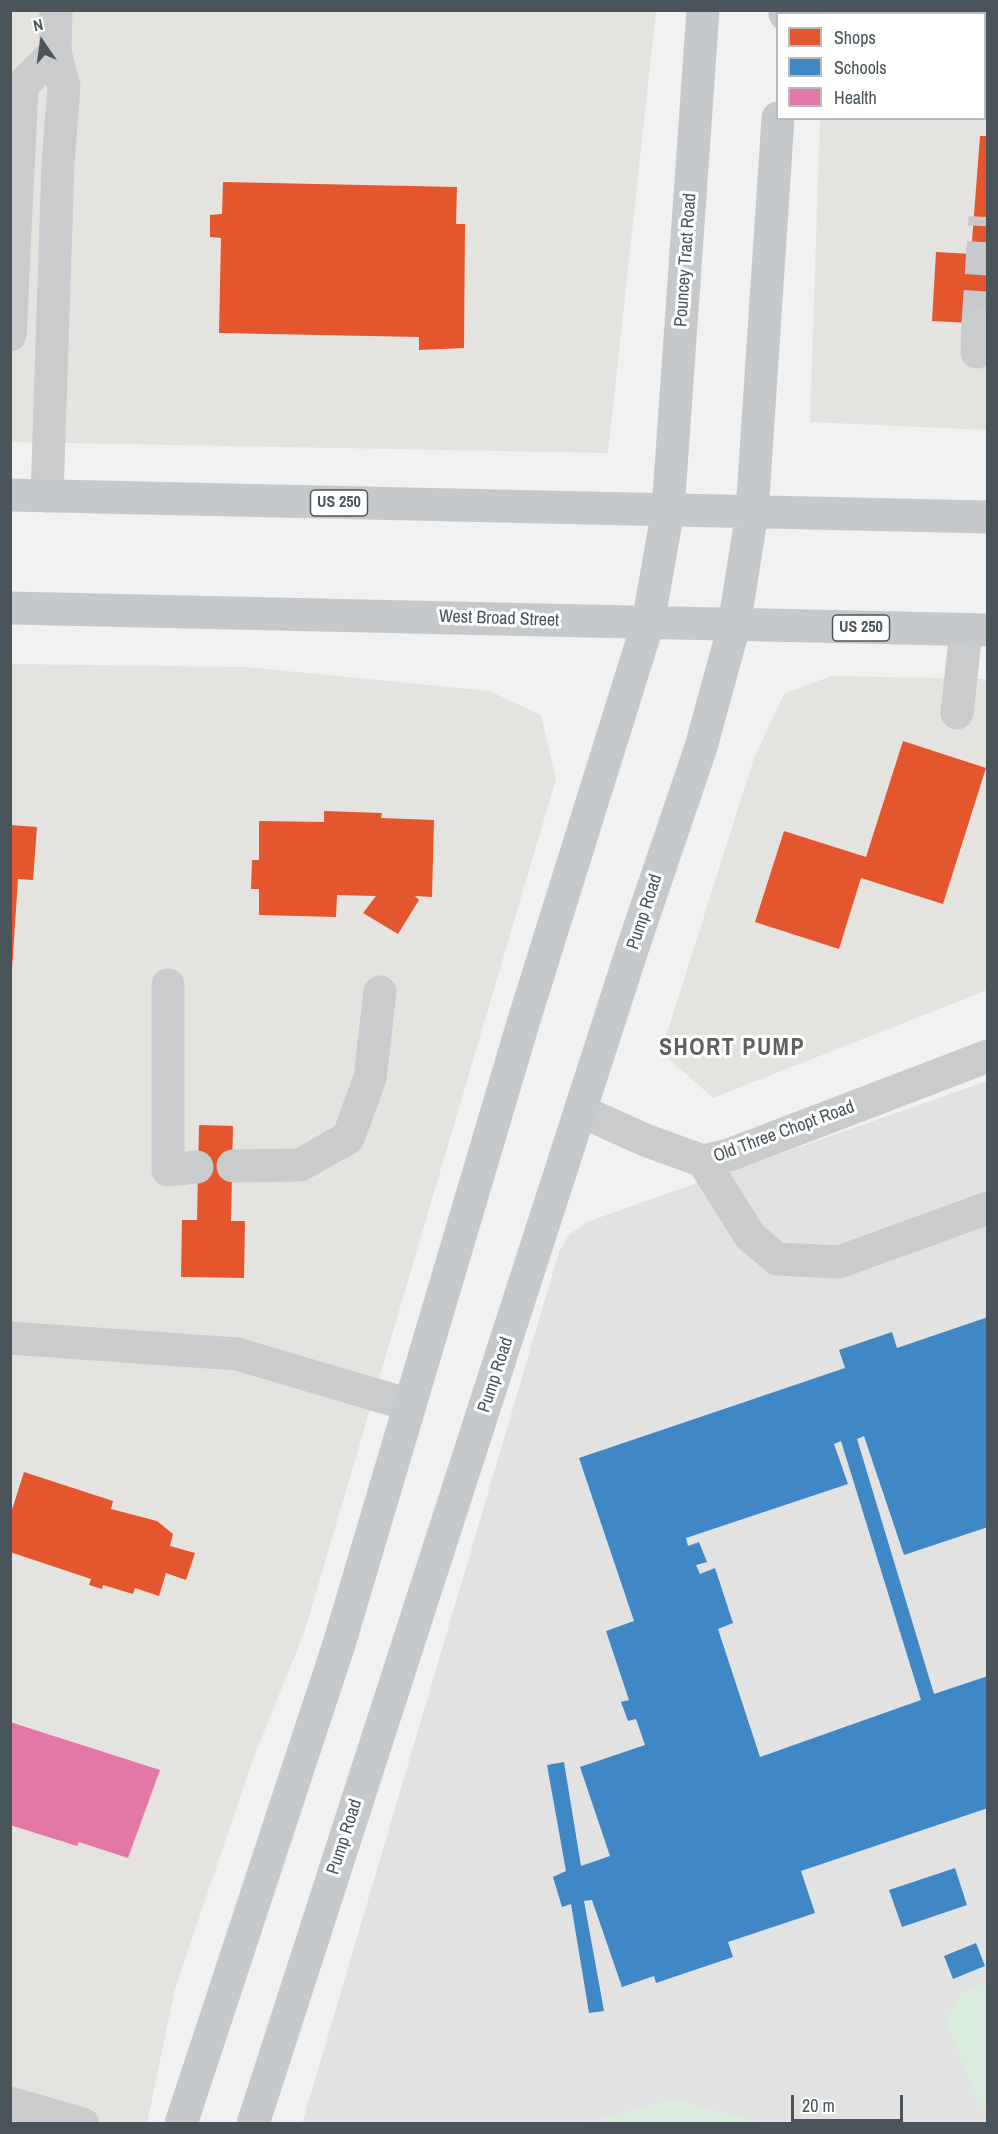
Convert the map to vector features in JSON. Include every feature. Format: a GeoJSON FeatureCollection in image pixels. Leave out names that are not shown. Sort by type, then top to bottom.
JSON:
{"type":"FeatureCollection","features":[{"type":"Feature","properties":{"kind":"main road","name":"Pouncey Tract Road"},"geometry":{"type":"LineString","coordinates":[[648,623],[668,510],[703,10]]}},
{"type":"Feature","properties":{"kind":"main road"},"geometry":{"type":"LineString","coordinates":[[752,513],[778,120]]}},
{"type":"Feature","properties":{"kind":"main road","name":"US 250"},"geometry":{"type":"LineString","coordinates":[[10,495],[987,517]]}},
{"type":"Feature","properties":{"kind":"main road","name":"Pump Road"},"geometry":{"type":"LineString","coordinates":[[254,2124],[701,747],[734,626],[752,513]]}},
{"type":"Feature","properties":{"kind":"main road","name":"West Broad Street"},"geometry":{"type":"LineString","coordinates":[[10,608],[977,630]]}},
{"type":"Feature","properties":{"kind":"main road"},"geometry":{"type":"LineString","coordinates":[[181,2124],[340,1641],[596,785],[648,623]]}},
{"type":"Feature","properties":{"kind":"street"},"geometry":{"type":"LineString","coordinates":[[47,496],[58,163],[64,87],[55,52],[56,10]]}},
{"type":"Feature","properties":{"kind":"street"},"geometry":{"type":"LineString","coordinates":[[10,335],[22,86],[55,52]]}},
{"type":"Feature","properties":{"kind":"street"},"geometry":{"type":"LineString","coordinates":[[957,713],[977,630]]}},
{"type":"Feature","properties":{"kind":"street"},"geometry":{"type":"LineString","coordinates":[[168,985],[183,1169]]}},
{"type":"Feature","properties":{"kind":"street"},"geometry":{"type":"LineString","coordinates":[[233,1166],[300,1165],[348,1138],[370,1078],[380,992]]}},
{"type":"Feature","properties":{"kind":"street","name":"Old Three Chopt Road"},"geometry":{"type":"LineString","coordinates":[[581,1111],[645,1140],[703,1161],[729,1155],[987,1056]]}},
{"type":"Feature","properties":{"kind":"street"},"geometry":{"type":"LineString","coordinates":[[703,1161],[750,1236],[777,1259],[839,1262],[987,1208]]}},
{"type":"Feature","properties":{"kind":"street"},"geometry":{"type":"LineString","coordinates":[[10,1338],[237,1354],[410,1405]]}},
{"type":"Feature","properties":{"kind":"street"},"geometry":{"type":"LineString","coordinates":[[10,2103],[83,2124]]}},
{"type":"Feature","properties":{"kind":"shaded area"},"geometry":{"type":"Polygon","coordinates":[[[11,11],[656,11],[608,453],[11,442],[11,11]]]}},
{"type":"Feature","properties":{"kind":"shaded area"},"geometry":{"type":"Polygon","coordinates":[[[987,11],[987,430],[810,422],[820,120],[986,120],[986,12],[823,12],[987,11]]]}},
{"type":"Feature","properties":{"kind":"shaded area"},"geometry":{"type":"Polygon","coordinates":[[[11,664],[246,667],[489,691],[541,715],[556,779],[304,1633],[253,1759],[175,1989],[147,2123],[11,2124],[11,664]]]}},
{"type":"Feature","properties":{"kind":"shaded area"},"geometry":{"type":"Polygon","coordinates":[[[831,676],[987,679],[987,990],[713,1098],[661,1052],[754,758],[784,694],[831,676]]]}},
{"type":"Feature","properties":{"kind":"shaded area"},"geometry":{"type":"Polygon","coordinates":[[[987,1081],[987,2123],[760,2123],[673,2100],[584,2123],[302,2124],[559,1252],[569,1235],[587,1222],[987,1081]]]}},
{"type":"Feature","properties":{"kind":"green space"},"geometry":{"type":"Polygon","coordinates":[[[987,1983],[987,2106],[981,2109],[946,2020],[961,1993],[987,1983]]]}},
{"type":"Feature","properties":{"kind":"green space"},"geometry":{"type":"Polygon","coordinates":[[[673,2100],[760,2123],[584,2123],[673,2100]]]}},
{"type":"Feature","properties":{"kind":"building: Shops"},"geometry":{"type":"Polygon","coordinates":[[[980,136],[988,136],[988,324],[932,321],[936,252],[971,254],[980,136]]]}},
{"type":"Feature","properties":{"kind":"building: Shops"},"geometry":{"type":"Polygon","coordinates":[[[223,182],[457,187],[456,224],[465,224],[464,348],[419,350],[419,337],[219,333],[221,238],[210,237],[210,215],[222,214],[223,182]]]}},
{"type":"Feature","properties":{"kind":"building: Shops"},"geometry":{"type":"Polygon","coordinates":[[[903,741],[986,768],[943,904],[861,878],[839,949],[755,922],[784,831],[866,857],[903,741]]]}},
{"type":"Feature","properties":{"kind":"building: Shops"},"geometry":{"type":"Polygon","coordinates":[[[324,811],[382,813],[381,818],[434,820],[432,897],[415,896],[419,900],[398,934],[363,913],[376,896],[337,895],[336,917],[259,915],[259,889],[251,889],[252,860],[259,860],[259,821],[324,822],[324,811]]]}},
{"type":"Feature","properties":{"kind":"building: Shops"},"geometry":{"type":"Polygon","coordinates":[[[10,825],[37,827],[33,880],[18,879],[12,970],[10,825]]]}},
{"type":"Feature","properties":{"kind":"building: Shops"},"geometry":{"type":"Polygon","coordinates":[[[199,1125],[233,1126],[231,1221],[245,1221],[244,1278],[181,1277],[182,1220],[197,1220],[199,1125]]]}},
{"type":"Feature","properties":{"kind":"building: Shops"},"geometry":{"type":"Polygon","coordinates":[[[24,1472],[113,1501],[111,1509],[157,1521],[173,1534],[170,1546],[195,1553],[186,1580],[166,1573],[159,1596],[135,1588],[133,1594],[103,1585],[102,1589],[89,1585],[91,1579],[10,1552],[10,1516],[24,1472]]]}},
{"type":"Feature","properties":{"kind":"building: Schools"},"geometry":{"type":"Polygon","coordinates":[[[988,1317],[988,1527],[904,1555],[864,1436],[857,1439],[934,1694],[988,1676],[988,1808],[801,1871],[815,1913],[728,1942],[733,1957],[656,1983],[654,1976],[622,1987],[592,1900],[584,1901],[604,2011],[589,2013],[571,1904],[562,1907],[553,1877],[566,1871],[547,1765],[564,1762],[581,1866],[610,1856],[580,1767],[645,1745],[636,1719],[628,1721],[621,1702],[629,1700],[606,1631],[634,1621],[579,1458],[845,1368],[839,1350],[892,1332],[897,1348],[988,1317]],[[841,1441],[834,1444],[848,1484],[686,1538],[688,1546],[699,1542],[707,1562],[696,1565],[700,1574],[715,1568],[733,1623],[718,1629],[760,1757],[921,1700],[841,1441]]]}},
{"type":"Feature","properties":{"kind":"building: Schools"},"geometry":{"type":"Polygon","coordinates":[[[955,1868],[967,1905],[902,1927],[889,1890],[955,1868]]]}},
{"type":"Feature","properties":{"kind":"building: Schools"},"geometry":{"type":"Polygon","coordinates":[[[976,1943],[985,1966],[953,1979],[944,1956],[976,1943]]]}},
{"type":"Feature","properties":{"kind":"building: Health"},"geometry":{"type":"Polygon","coordinates":[[[10,1722],[160,1770],[128,1858],[79,1842],[77,1846],[10,1825],[10,1722]]]}},
{"type":"Feature","properties":{"kind":"tunnel"},"geometry":{"type":"LineString","coordinates":[[978,324],[985,217]]}},
{"type":"Feature","properties":{"kind":"district","name":"SHORT PUMP"},"geometry":{"type":"Point","coordinates":[732,1049]}}]}
